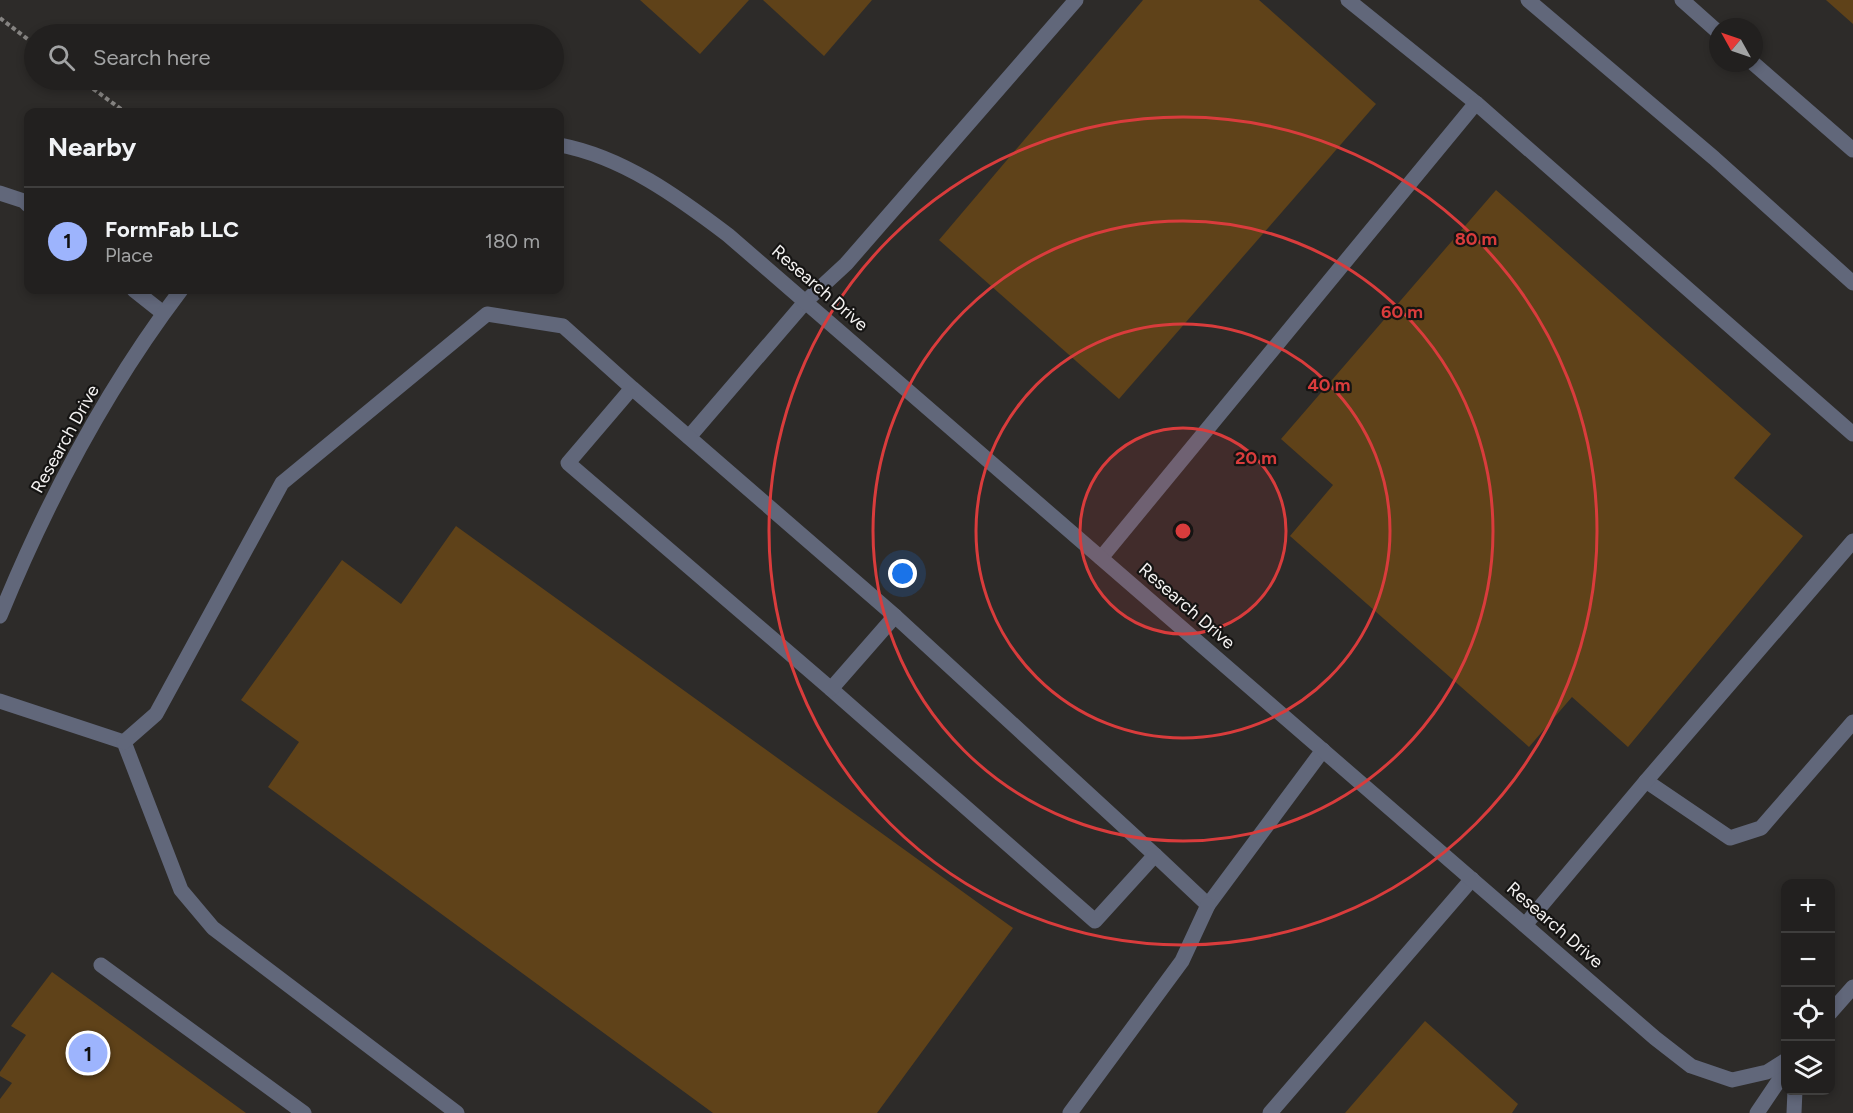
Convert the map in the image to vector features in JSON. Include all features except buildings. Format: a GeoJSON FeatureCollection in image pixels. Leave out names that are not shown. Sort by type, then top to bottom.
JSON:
{"type":"FeatureCollection","features":[{"type":"Feature","properties":{"kind":"street"},"geometry":{"type":"LineString","coordinates":[[689,438],[806,302],[846,264],[1076,0]]}},
{"type":"Feature","properties":{"kind":"street"},"geometry":{"type":"LineString","coordinates":[[1348,0],[1476,104],[1853,434]]}},
{"type":"Feature","properties":{"kind":"street"},"geometry":{"type":"LineString","coordinates":[[1528,0],[1714,158],[1853,283]]}},
{"type":"Feature","properties":{"kind":"street"},"geometry":{"type":"LineString","coordinates":[[1682,0],[1709,25]]}},
{"type":"Feature","properties":{"kind":"street"},"geometry":{"type":"LineString","coordinates":[[1763,72],[1853,150]]}},
{"type":"Feature","properties":{"kind":"street"},"geometry":{"type":"LineString","coordinates":[[1101,558],[1476,104]]}},
{"type":"Feature","properties":{"kind":"street","name":"Research Drive"},"geometry":{"type":"LineString","coordinates":[[564,146],[614,163],[653,183],[728,235],[1655,1038],[1691,1066],[1732,1080],[1767,1072],[1781,1063]]}},
{"type":"Feature","properties":{"kind":"street"},"geometry":{"type":"LineString","coordinates":[[0,193],[24,202]]}},
{"type":"Feature","properties":{"kind":"street"},"geometry":{"type":"LineString","coordinates":[[139,294],[163,313]]}},
{"type":"Feature","properties":{"kind":"street","name":"Research Drive"},"geometry":{"type":"LineString","coordinates":[[0,616],[40,524],[71,463],[107,400],[163,313],[178,294]]}},
{"type":"Feature","properties":{"kind":"street"},"geometry":{"type":"LineString","coordinates":[[124,742],[156,714],[282,483],[487,314],[562,326],[895,616],[1208,904]]}},
{"type":"Feature","properties":{"kind":"street"},"geometry":{"type":"LineString","coordinates":[[632,388],[568,463],[831,689],[1095,921],[1155,855]]}},
{"type":"Feature","properties":{"kind":"street"},"geometry":{"type":"LineString","coordinates":[[1526,925],[1646,781],[1853,541]]}},
{"type":"Feature","properties":{"kind":"street"},"geometry":{"type":"LineString","coordinates":[[831,689],[895,616]]}},
{"type":"Feature","properties":{"kind":"street"},"geometry":{"type":"LineString","coordinates":[[0,701],[124,742]]}},
{"type":"Feature","properties":{"kind":"street"},"geometry":{"type":"LineString","coordinates":[[1646,781],[1730,838],[1761,828],[1853,722]]}},
{"type":"Feature","properties":{"kind":"street"},"geometry":{"type":"LineString","coordinates":[[124,742],[181,890],[213,928],[457,1113]]}},
{"type":"Feature","properties":{"kind":"street"},"geometry":{"type":"LineString","coordinates":[[1070,1113],[1182,961],[1208,904],[1323,750]]}},
{"type":"Feature","properties":{"kind":"street"},"geometry":{"type":"LineString","coordinates":[[1270,1113],[1472,879]]}},
{"type":"Feature","properties":{"kind":"street"},"geometry":{"type":"LineString","coordinates":[[101,964],[304,1113]]}},
{"type":"Feature","properties":{"kind":"street"},"geometry":{"type":"LineString","coordinates":[[1835,1007],[1853,987]]}},
{"type":"Feature","properties":{"kind":"street"},"geometry":{"type":"LineString","coordinates":[[1757,1113],[1781,1076]]}},
{"type":"Feature","properties":{"kind":"street"},"geometry":{"type":"LineString","coordinates":[[1794,1113],[1795,1095]]}},
{"type":"Feature","properties":{"kind":"path"},"geometry":{"type":"LineString","coordinates":[[0,18],[24,36]]}},
{"type":"Feature","properties":{"kind":"path"},"geometry":{"type":"LineString","coordinates":[[95,90],[120,108]]}},
{"type":"Feature","properties":{"kind":"place","name":"FormFab LLC"},"geometry":{"type":"Point","coordinates":[88,1053]}}]}
